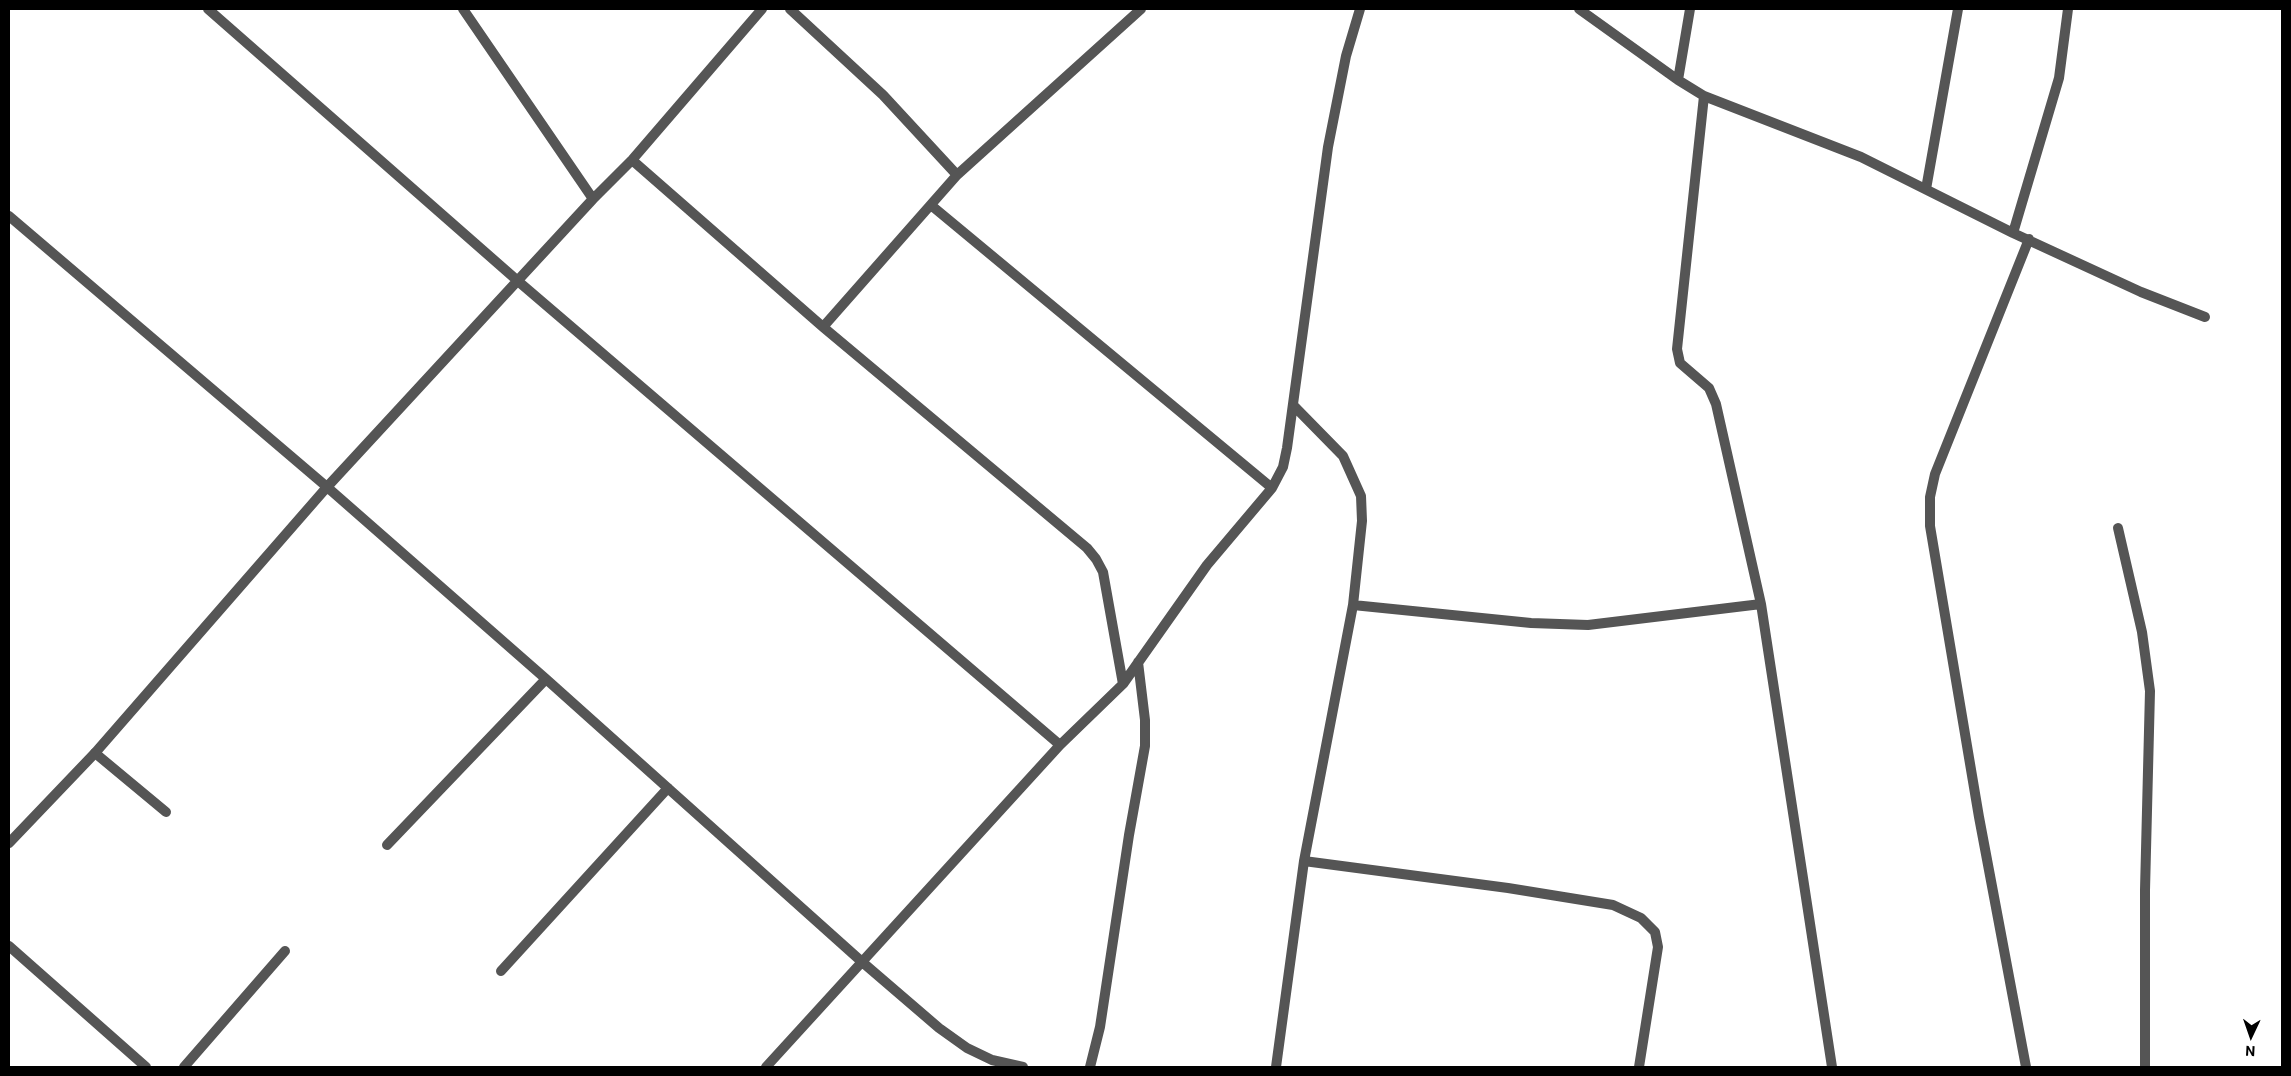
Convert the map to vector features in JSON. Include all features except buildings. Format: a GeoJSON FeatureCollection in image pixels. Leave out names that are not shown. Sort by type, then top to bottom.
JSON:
{"type":"FeatureCollection","features":[{"type":"Feature","properties":{"kind":"street"},"geometry":{"type":"LineString","coordinates":[[208,9],[519,282],[1060,745]]}},
{"type":"Feature","properties":{"kind":"street"},"geometry":{"type":"LineString","coordinates":[[463,9],[593,200]]}},
{"type":"Feature","properties":{"kind":"street"},"geometry":{"type":"LineString","coordinates":[[9,843],[95,752],[327,487],[632,160],[762,9]]}},
{"type":"Feature","properties":{"kind":"street"},"geometry":{"type":"LineString","coordinates":[[790,9],[883,95],[957,175]]}},
{"type":"Feature","properties":{"kind":"street"},"geometry":{"type":"LineString","coordinates":[[823,327],[932,206],[957,175],[1141,9]]}},
{"type":"Feature","properties":{"kind":"street"},"geometry":{"type":"LineString","coordinates":[[766,1067],[1060,745],[1123,684],[1207,565],[1272,488],[1283,467],[1328,147],[1346,56],[1360,9]]}},
{"type":"Feature","properties":{"kind":"street"},"geometry":{"type":"LineString","coordinates":[[1578,9],[1678,80],[1704,96],[1861,157],[2013,233],[2141,292],[2205,317]]}},
{"type":"Feature","properties":{"kind":"street"},"geometry":{"type":"LineString","coordinates":[[1678,80],[1690,9]]}},
{"type":"Feature","properties":{"kind":"street"},"geometry":{"type":"LineString","coordinates":[[1926,189],[1958,9]]}},
{"type":"Feature","properties":{"kind":"street"},"geometry":{"type":"LineString","coordinates":[[2013,233],[2059,78],[2068,9]]}},
{"type":"Feature","properties":{"kind":"street"},"geometry":{"type":"LineString","coordinates":[[1704,96],[1677,349],[1680,363],[1709,388],[1716,404],[1761,604],[1832,1067]]}},
{"type":"Feature","properties":{"kind":"street"},"geometry":{"type":"LineString","coordinates":[[632,160],[823,327],[1086,548],[1096,559],[1103,572],[1123,684]]}},
{"type":"Feature","properties":{"kind":"street"},"geometry":{"type":"LineString","coordinates":[[932,206],[1272,488]]}},
{"type":"Feature","properties":{"kind":"street"},"geometry":{"type":"LineString","coordinates":[[9,216],[327,487],[546,679],[861,961],[940,1028],[967,1048],[992,1060],[1023,1067]]}},
{"type":"Feature","properties":{"kind":"street"},"geometry":{"type":"LineString","coordinates":[[2026,1067],[1979,818],[1930,526],[1930,497],[1935,474],[2028,239]]}},
{"type":"Feature","properties":{"kind":"street"},"geometry":{"type":"LineString","coordinates":[[1276,1067],[1304,861],[1353,605],[1362,521],[1361,496],[1343,456],[1293,405]]}},
{"type":"Feature","properties":{"kind":"street"},"geometry":{"type":"LineString","coordinates":[[2118,528],[2142,632],[2150,691],[2145,890],[2145,1067]]}},
{"type":"Feature","properties":{"kind":"street"},"geometry":{"type":"LineString","coordinates":[[1353,605],[1531,622],[1588,625],[1761,604]]}},
{"type":"Feature","properties":{"kind":"street"},"geometry":{"type":"LineString","coordinates":[[1090,1067],[1100,1027],[1129,835],[1145,746],[1145,720],[1138,662]]}},
{"type":"Feature","properties":{"kind":"street"},"geometry":{"type":"LineString","coordinates":[[387,845],[546,679]]}},
{"type":"Feature","properties":{"kind":"street"},"geometry":{"type":"LineString","coordinates":[[95,752],[166,812]]}},
{"type":"Feature","properties":{"kind":"street"},"geometry":{"type":"LineString","coordinates":[[501,970],[668,788]]}},
{"type":"Feature","properties":{"kind":"street"},"geometry":{"type":"LineString","coordinates":[[1304,861],[1508,888],[1613,905],[1641,918],[1655,932],[1658,947],[1639,1067]]}},
{"type":"Feature","properties":{"kind":"street"},"geometry":{"type":"LineString","coordinates":[[9,946],[146,1067]]}},
{"type":"Feature","properties":{"kind":"street"},"geometry":{"type":"LineString","coordinates":[[184,1067],[285,951]]}}]}
